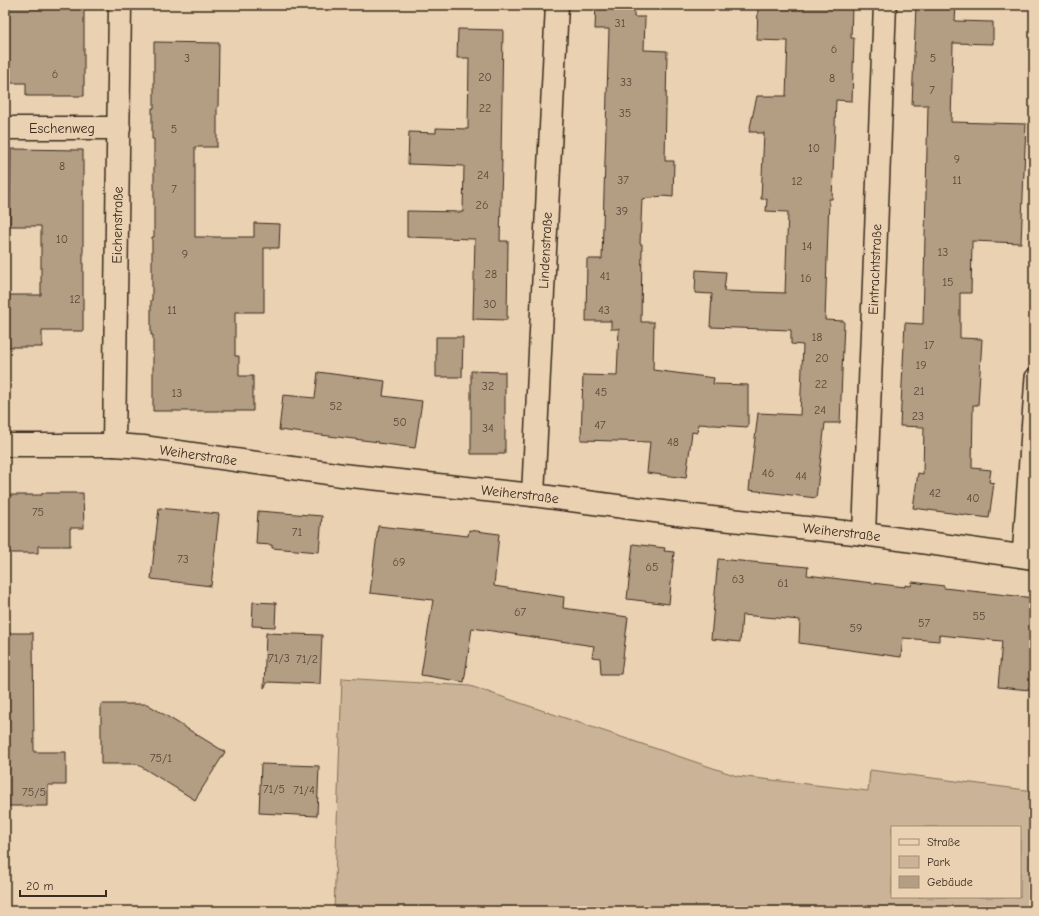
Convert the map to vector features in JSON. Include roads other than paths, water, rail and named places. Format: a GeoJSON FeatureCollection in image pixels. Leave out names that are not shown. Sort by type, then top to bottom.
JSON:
{"type":"FeatureCollection","features":[{"type":"Feature","properties":{"kind":"street","name":"Eichenstraße"},"geometry":{"type":"LineString","coordinates":[[114,445],[120,5]]}},
{"type":"Feature","properties":{"kind":"street","name":"Lindenstraße"},"geometry":{"type":"LineString","coordinates":[[533,495],[557,5]]}},
{"type":"Feature","properties":{"kind":"street","name":"Eintrachtstraße"},"geometry":{"type":"LineString","coordinates":[[864,534],[885,5]]}},
{"type":"Feature","properties":{"kind":"street","name":"Eschenweg"},"geometry":{"type":"LineString","coordinates":[[5,128],[119,128]]}},
{"type":"Feature","properties":{"kind":"street","name":"Weiherstraße"},"geometry":{"type":"LineString","coordinates":[[5,446],[114,445],[143,447],[342,475],[533,495],[694,516],[864,534],[1027,557]]}},
{"type":"Feature","properties":{"kind":"lane"},"geometry":{"type":"LineString","coordinates":[[1027,557],[1034,377]]}}]}
